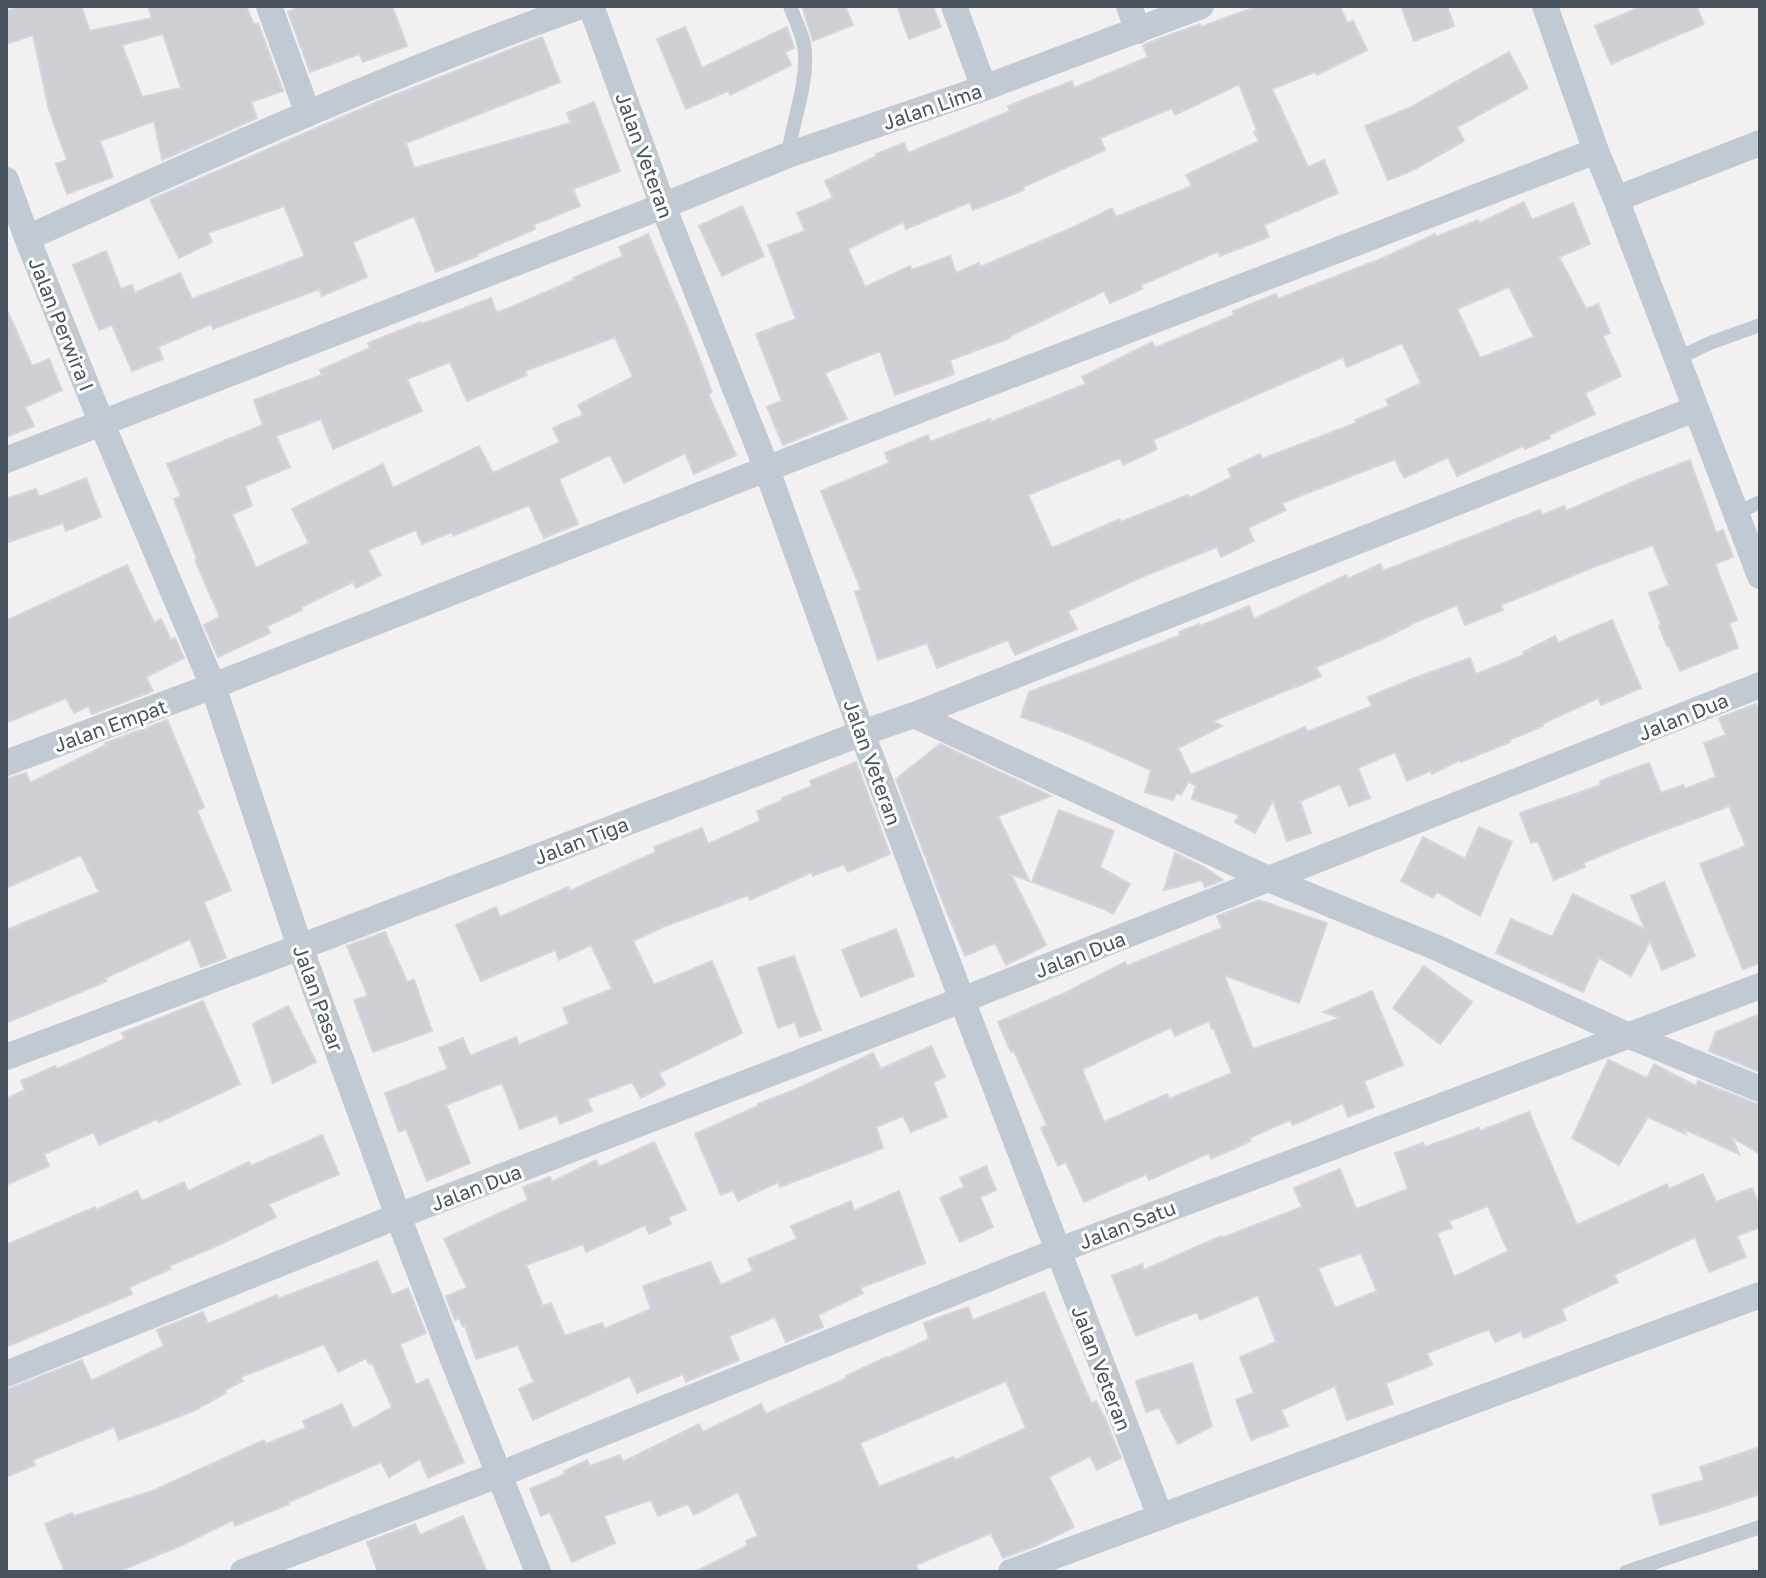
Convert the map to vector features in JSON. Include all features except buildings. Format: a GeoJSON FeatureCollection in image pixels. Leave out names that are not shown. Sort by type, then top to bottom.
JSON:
{"type":"FeatureCollection","features":[{"type":"Feature","properties":{"kind":"street"},"geometry":{"type":"LineString","coordinates":[[269,6],[308,114]]}},
{"type":"Feature","properties":{"kind":"street"},"geometry":{"type":"LineString","coordinates":[[27,238],[273,128],[529,24],[581,6]]}},
{"type":"Feature","properties":{"kind":"street","name":"Jalan Veteran"},"geometry":{"type":"LineString","coordinates":[[591,6],[663,206],[766,469],[962,1000],[1160,1516]]}},
{"type":"Feature","properties":{"kind":"street"},"geometry":{"type":"LineString","coordinates":[[954,6],[984,88]]}},
{"type":"Feature","properties":{"kind":"street"},"geometry":{"type":"LineString","coordinates":[[1129,6],[1138,31]]}},
{"type":"Feature","properties":{"kind":"street","name":"Jalan Lima"},"geometry":{"type":"LineString","coordinates":[[6,460],[788,155],[984,88],[1201,6]]}},
{"type":"Feature","properties":{"kind":"street"},"geometry":{"type":"LineString","coordinates":[[1545,6],[1596,151],[1695,409],[1748,508],[1760,576]]}},
{"type":"Feature","properties":{"kind":"street"},"geometry":{"type":"LineString","coordinates":[[1616,199],[1760,143]]}},
{"type":"Feature","properties":{"kind":"street","name":"Jalan Empat"},"geometry":{"type":"LineString","coordinates":[[6,763],[213,686],[766,469],[1596,151]]}},
{"type":"Feature","properties":{"kind":"street","name":"Jalan Perwira I"},"geometry":{"type":"LineString","coordinates":[[6,180],[102,424]]}},
{"type":"Feature","properties":{"kind":"street","name":"Jalan Tiga"},"geometry":{"type":"LineString","coordinates":[[6,1057],[914,715],[1695,409]]}},
{"type":"Feature","properties":{"kind":"street","name":"Jalan Pasar"},"geometry":{"type":"LineString","coordinates":[[102,424],[213,686],[300,947],[398,1216],[538,1572]]}},
{"type":"Feature","properties":{"kind":"street","name":"Jalan Dua"},"geometry":{"type":"LineString","coordinates":[[6,1374],[398,1216],[1271,880],[1760,685]]}},
{"type":"Feature","properties":{"kind":"street"},"geometry":{"type":"LineString","coordinates":[[914,715],[1271,880],[1435,947],[1627,1035],[1760,1089]]}},
{"type":"Feature","properties":{"kind":"street","name":"Jalan Satu"},"geometry":{"type":"LineString","coordinates":[[243,1572],[498,1475],[1057,1251],[1760,986]]}},
{"type":"Feature","properties":{"kind":"street"},"geometry":{"type":"LineString","coordinates":[[1011,1572],[1760,1295]]}},
{"type":"Feature","properties":{"kind":"lane"},"geometry":{"type":"LineString","coordinates":[[788,155],[805,58],[790,6]]}},
{"type":"Feature","properties":{"kind":"lane"},"geometry":{"type":"LineString","coordinates":[[1676,359],[1760,325]]}},
{"type":"Feature","properties":{"kind":"lane"},"geometry":{"type":"LineString","coordinates":[[1626,1572],[1760,1527]]}}]}
